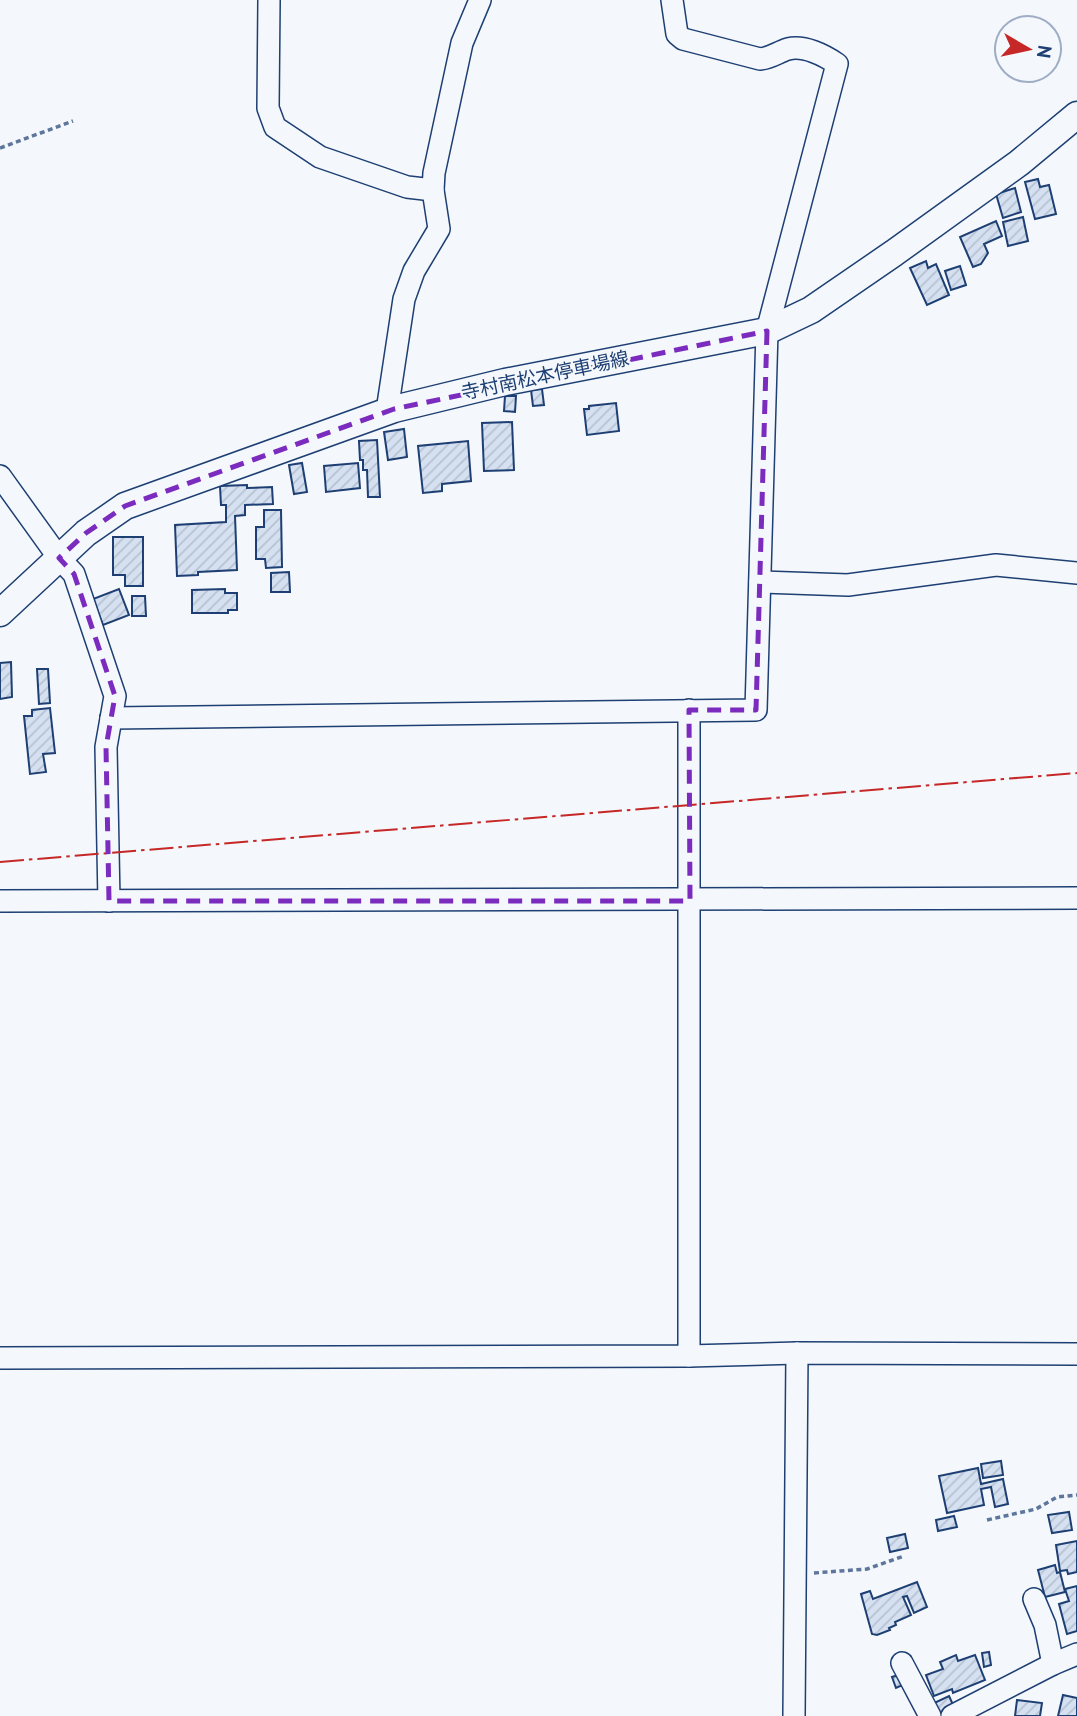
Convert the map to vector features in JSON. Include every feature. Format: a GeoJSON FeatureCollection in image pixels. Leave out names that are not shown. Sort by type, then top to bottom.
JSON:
{"type":"FeatureCollection","features":[{"type":"Feature","properties":{"kind":"main road","name":"寺村南松本停車場線"},"geometry":{"type":"LineString","coordinates":[[0,612],[86,533],[125,506],[387,411],[505,382],[767,331],[811,310],[894,253],[1019,163],[1077,114]]}},
{"type":"Feature","properties":{"kind":"street"},"geometry":{"type":"LineString","coordinates":[[269,0],[268,108],[275,127],[320,157],[407,187],[433,190]]}},
{"type":"Feature","properties":{"kind":"street"},"geometry":{"type":"LineString","coordinates":[[387,411],[404,299],[414,271],[439,229],[433,190],[434,173],[462,43],[480,0]]}},
{"type":"Feature","properties":{"kind":"street"},"geometry":{"type":"LineString","coordinates":[[111,718],[756,710],[767,331],[837,64],[824,55],[796,48],[760,59],[684,39],[677,34],[672,0]]}},
{"type":"Feature","properties":{"kind":"street"},"geometry":{"type":"LineString","coordinates":[[0,476],[59,558],[74,574],[115,696],[106,747],[109,901]]}},
{"type":"Feature","properties":{"kind":"street"},"geometry":{"type":"LineString","coordinates":[[760,582],[848,584],[996,565],[1077,573]]}},
{"type":"Feature","properties":{"kind":"street"},"geometry":{"type":"LineString","coordinates":[[689,710],[689,1356]]}},
{"type":"Feature","properties":{"kind":"street"},"geometry":{"type":"LineString","coordinates":[[0,901],[1077,898]]}},
{"type":"Feature","properties":{"kind":"street"},"geometry":{"type":"LineString","coordinates":[[794,1716],[797,1353]]}},
{"type":"Feature","properties":{"kind":"street"},"geometry":{"type":"LineString","coordinates":[[0,1357],[1077,1354]]}},
{"type":"Feature","properties":{"kind":"street"},"geometry":{"type":"LineString","coordinates":[[1034,1599],[1045,1625],[1053,1664]]}},
{"type":"Feature","properties":{"kind":"street"},"geometry":{"type":"LineString","coordinates":[[951,1716],[1077,1654]]}},
{"type":"Feature","properties":{"kind":"street"},"geometry":{"type":"LineString","coordinates":[[902,1663],[930,1716]]}},
{"type":"Feature","properties":{"kind":"path"},"geometry":{"type":"LineString","coordinates":[[0,148],[73,121]]}},
{"type":"Feature","properties":{"kind":"path"},"geometry":{"type":"LineString","coordinates":[[987,1520],[1035,1509],[1057,1497],[1077,1495]]}},
{"type":"Feature","properties":{"kind":"path"},"geometry":{"type":"LineString","coordinates":[[796,1574],[867,1569],[904,1556]]}},
{"type":"Feature","properties":{"kind":"highlighted area"},"geometry":{"type":"Polygon","coordinates":[[[767,331],[756,710],[689,710],[690,901],[109,901],[106,747],[115,696],[74,574],[59,558],[86,533],[125,506],[394,409],[767,331]]]}},
{"type":"Feature","properties":{"kind":"building"},"geometry":{"type":"Polygon","coordinates":[[[1038,179],[1040,187],[1049,185],[1056,214],[1035,219],[1025,182],[1038,179]]]}},
{"type":"Feature","properties":{"kind":"building"},"geometry":{"type":"Polygon","coordinates":[[[1015,188],[1021,212],[1003,218],[996,194],[1015,188]]]}},
{"type":"Feature","properties":{"kind":"building"},"geometry":{"type":"Polygon","coordinates":[[[1023,217],[1028,241],[1008,246],[1003,222],[1023,217]]]}},
{"type":"Feature","properties":{"kind":"building"},"geometry":{"type":"Polygon","coordinates":[[[996,221],[1002,236],[984,244],[988,253],[981,264],[973,267],[960,237],[996,221]]]}},
{"type":"Feature","properties":{"kind":"building"},"geometry":{"type":"Polygon","coordinates":[[[926,261],[928,268],[936,264],[949,295],[927,305],[910,268],[926,261]]]}},
{"type":"Feature","properties":{"kind":"building"},"geometry":{"type":"Polygon","coordinates":[[[960,266],[966,285],[951,290],[945,271],[960,266]]]}},
{"type":"Feature","properties":{"kind":"building"},"geometry":{"type":"Polygon","coordinates":[[[542,389],[544,405],[533,406],[531,390],[542,389]]]}},
{"type":"Feature","properties":{"kind":"building"},"geometry":{"type":"Polygon","coordinates":[[[505,396],[516,396],[515,412],[504,411],[505,396]]]}},
{"type":"Feature","properties":{"kind":"building"},"geometry":{"type":"Polygon","coordinates":[[[616,403],[619,431],[587,435],[584,409],[616,403]]]}},
{"type":"Feature","properties":{"kind":"building"},"geometry":{"type":"Polygon","coordinates":[[[512,422],[514,470],[484,471],[482,423],[512,422]]]}},
{"type":"Feature","properties":{"kind":"building"},"geometry":{"type":"Polygon","coordinates":[[[404,429],[407,457],[388,460],[384,432],[404,429]]]}},
{"type":"Feature","properties":{"kind":"building"},"geometry":{"type":"Polygon","coordinates":[[[377,440],[380,497],[368,497],[367,470],[363,470],[363,460],[360,460],[359,441],[377,440]]]}},
{"type":"Feature","properties":{"kind":"building"},"geometry":{"type":"Polygon","coordinates":[[[468,441],[471,481],[442,484],[442,491],[423,493],[418,446],[468,441]]]}},
{"type":"Feature","properties":{"kind":"building"},"geometry":{"type":"Polygon","coordinates":[[[302,463],[307,492],[294,494],[289,465],[302,463]]]}},
{"type":"Feature","properties":{"kind":"building"},"geometry":{"type":"Polygon","coordinates":[[[358,463],[360,488],[326,492],[324,466],[358,463]]]}},
{"type":"Feature","properties":{"kind":"building"},"geometry":{"type":"Polygon","coordinates":[[[247,485],[247,488],[272,487],[273,504],[245,505],[245,515],[235,516],[237,570],[177,576],[175,525],[226,522],[226,505],[221,505],[220,486],[247,485]]]}},
{"type":"Feature","properties":{"kind":"building"},"geometry":{"type":"Polygon","coordinates":[[[264,510],[281,510],[282,567],[266,568],[265,559],[256,559],[256,527],[264,527],[264,510]]]}},
{"type":"Feature","properties":{"kind":"building"},"geometry":{"type":"Polygon","coordinates":[[[113,537],[143,537],[143,586],[125,586],[125,575],[113,575],[113,537]]]}},
{"type":"Feature","properties":{"kind":"building"},"geometry":{"type":"Polygon","coordinates":[[[289,572],[290,592],[271,592],[271,573],[289,572]]]}},
{"type":"Feature","properties":{"kind":"building"},"geometry":{"type":"Polygon","coordinates":[[[119,589],[129,615],[103,625],[93,599],[119,589]]]}},
{"type":"Feature","properties":{"kind":"building"},"geometry":{"type":"Polygon","coordinates":[[[225,589],[225,593],[237,593],[237,610],[228,610],[228,613],[192,613],[192,590],[225,589]]]}},
{"type":"Feature","properties":{"kind":"building"},"geometry":{"type":"Polygon","coordinates":[[[132,596],[145,596],[146,616],[132,616],[132,596]]]}},
{"type":"Feature","properties":{"kind":"building"},"geometry":{"type":"Polygon","coordinates":[[[11,662],[12,697],[0,699],[0,663],[11,662]]]}},
{"type":"Feature","properties":{"kind":"building"},"geometry":{"type":"Polygon","coordinates":[[[37,669],[48,669],[50,703],[39,704],[37,669]]]}},
{"type":"Feature","properties":{"kind":"building"},"geometry":{"type":"Polygon","coordinates":[[[50,708],[55,753],[43,754],[46,772],[30,774],[24,716],[32,716],[32,710],[50,708]]]}},
{"type":"Feature","properties":{"kind":"building"},"geometry":{"type":"Polygon","coordinates":[[[1001,1461],[1003,1475],[983,1478],[981,1464],[1001,1461]]]}},
{"type":"Feature","properties":{"kind":"building"},"geometry":{"type":"Polygon","coordinates":[[[978,1468],[981,1484],[1003,1479],[1008,1504],[995,1507],[991,1487],[981,1489],[984,1505],[947,1513],[939,1476],[978,1468]]]}},
{"type":"Feature","properties":{"kind":"building"},"geometry":{"type":"Polygon","coordinates":[[[1069,1512],[1072,1530],[1052,1533],[1048,1515],[1069,1512]]]}},
{"type":"Feature","properties":{"kind":"building"},"geometry":{"type":"Polygon","coordinates":[[[954,1516],[957,1527],[938,1531],[936,1520],[954,1516]]]}},
{"type":"Feature","properties":{"kind":"building"},"geometry":{"type":"Polygon","coordinates":[[[905,1534],[908,1548],[890,1552],[887,1538],[905,1534]]]}},
{"type":"Feature","properties":{"kind":"building"},"geometry":{"type":"Polygon","coordinates":[[[1077,1541],[1077,1572],[1068,1574],[1067,1570],[1060,1571],[1056,1545],[1077,1541]]]}},
{"type":"Feature","properties":{"kind":"building"},"geometry":{"type":"Polygon","coordinates":[[[1055,1565],[1057,1573],[1060,1572],[1065,1592],[1045,1597],[1038,1570],[1055,1565]]]}},
{"type":"Feature","properties":{"kind":"building"},"geometry":{"type":"Polygon","coordinates":[[[917,1582],[927,1607],[914,1613],[907,1596],[903,1597],[911,1615],[895,1622],[896,1625],[889,1628],[890,1630],[872,1634],[861,1594],[870,1591],[873,1599],[917,1582]]]}},
{"type":"Feature","properties":{"kind":"building"},"geometry":{"type":"Polygon","coordinates":[[[1077,1586],[1077,1631],[1067,1634],[1059,1604],[1069,1601],[1065,1589],[1077,1586]]]}},
{"type":"Feature","properties":{"kind":"building"},"geometry":{"type":"Polygon","coordinates":[[[989,1652],[991,1665],[984,1667],[982,1653],[989,1652]]]}},
{"type":"Feature","properties":{"kind":"building"},"geometry":{"type":"Polygon","coordinates":[[[956,1655],[958,1661],[975,1655],[985,1680],[953,1693],[952,1689],[934,1696],[926,1675],[943,1669],[940,1662],[956,1655]]]}},
{"type":"Feature","properties":{"kind":"building"},"geometry":{"type":"Polygon","coordinates":[[[902,1674],[905,1684],[896,1688],[892,1677],[902,1674]]]}},
{"type":"Feature","properties":{"kind":"building"},"geometry":{"type":"Polygon","coordinates":[[[1063,1695],[1077,1698],[1077,1716],[1058,1716],[1063,1695]]]}},
{"type":"Feature","properties":{"kind":"building"},"geometry":{"type":"Polygon","coordinates":[[[949,1696],[954,1707],[935,1715],[930,1705],[949,1696]]]}},
{"type":"Feature","properties":{"kind":"building"},"geometry":{"type":"Polygon","coordinates":[[[1017,1700],[1042,1703],[1040,1716],[1015,1716],[1017,1700]]]}},
{"type":"Feature","properties":{"kind":"power"},"geometry":{"type":"LineString","coordinates":[[0,862],[1077,773]]}}]}
